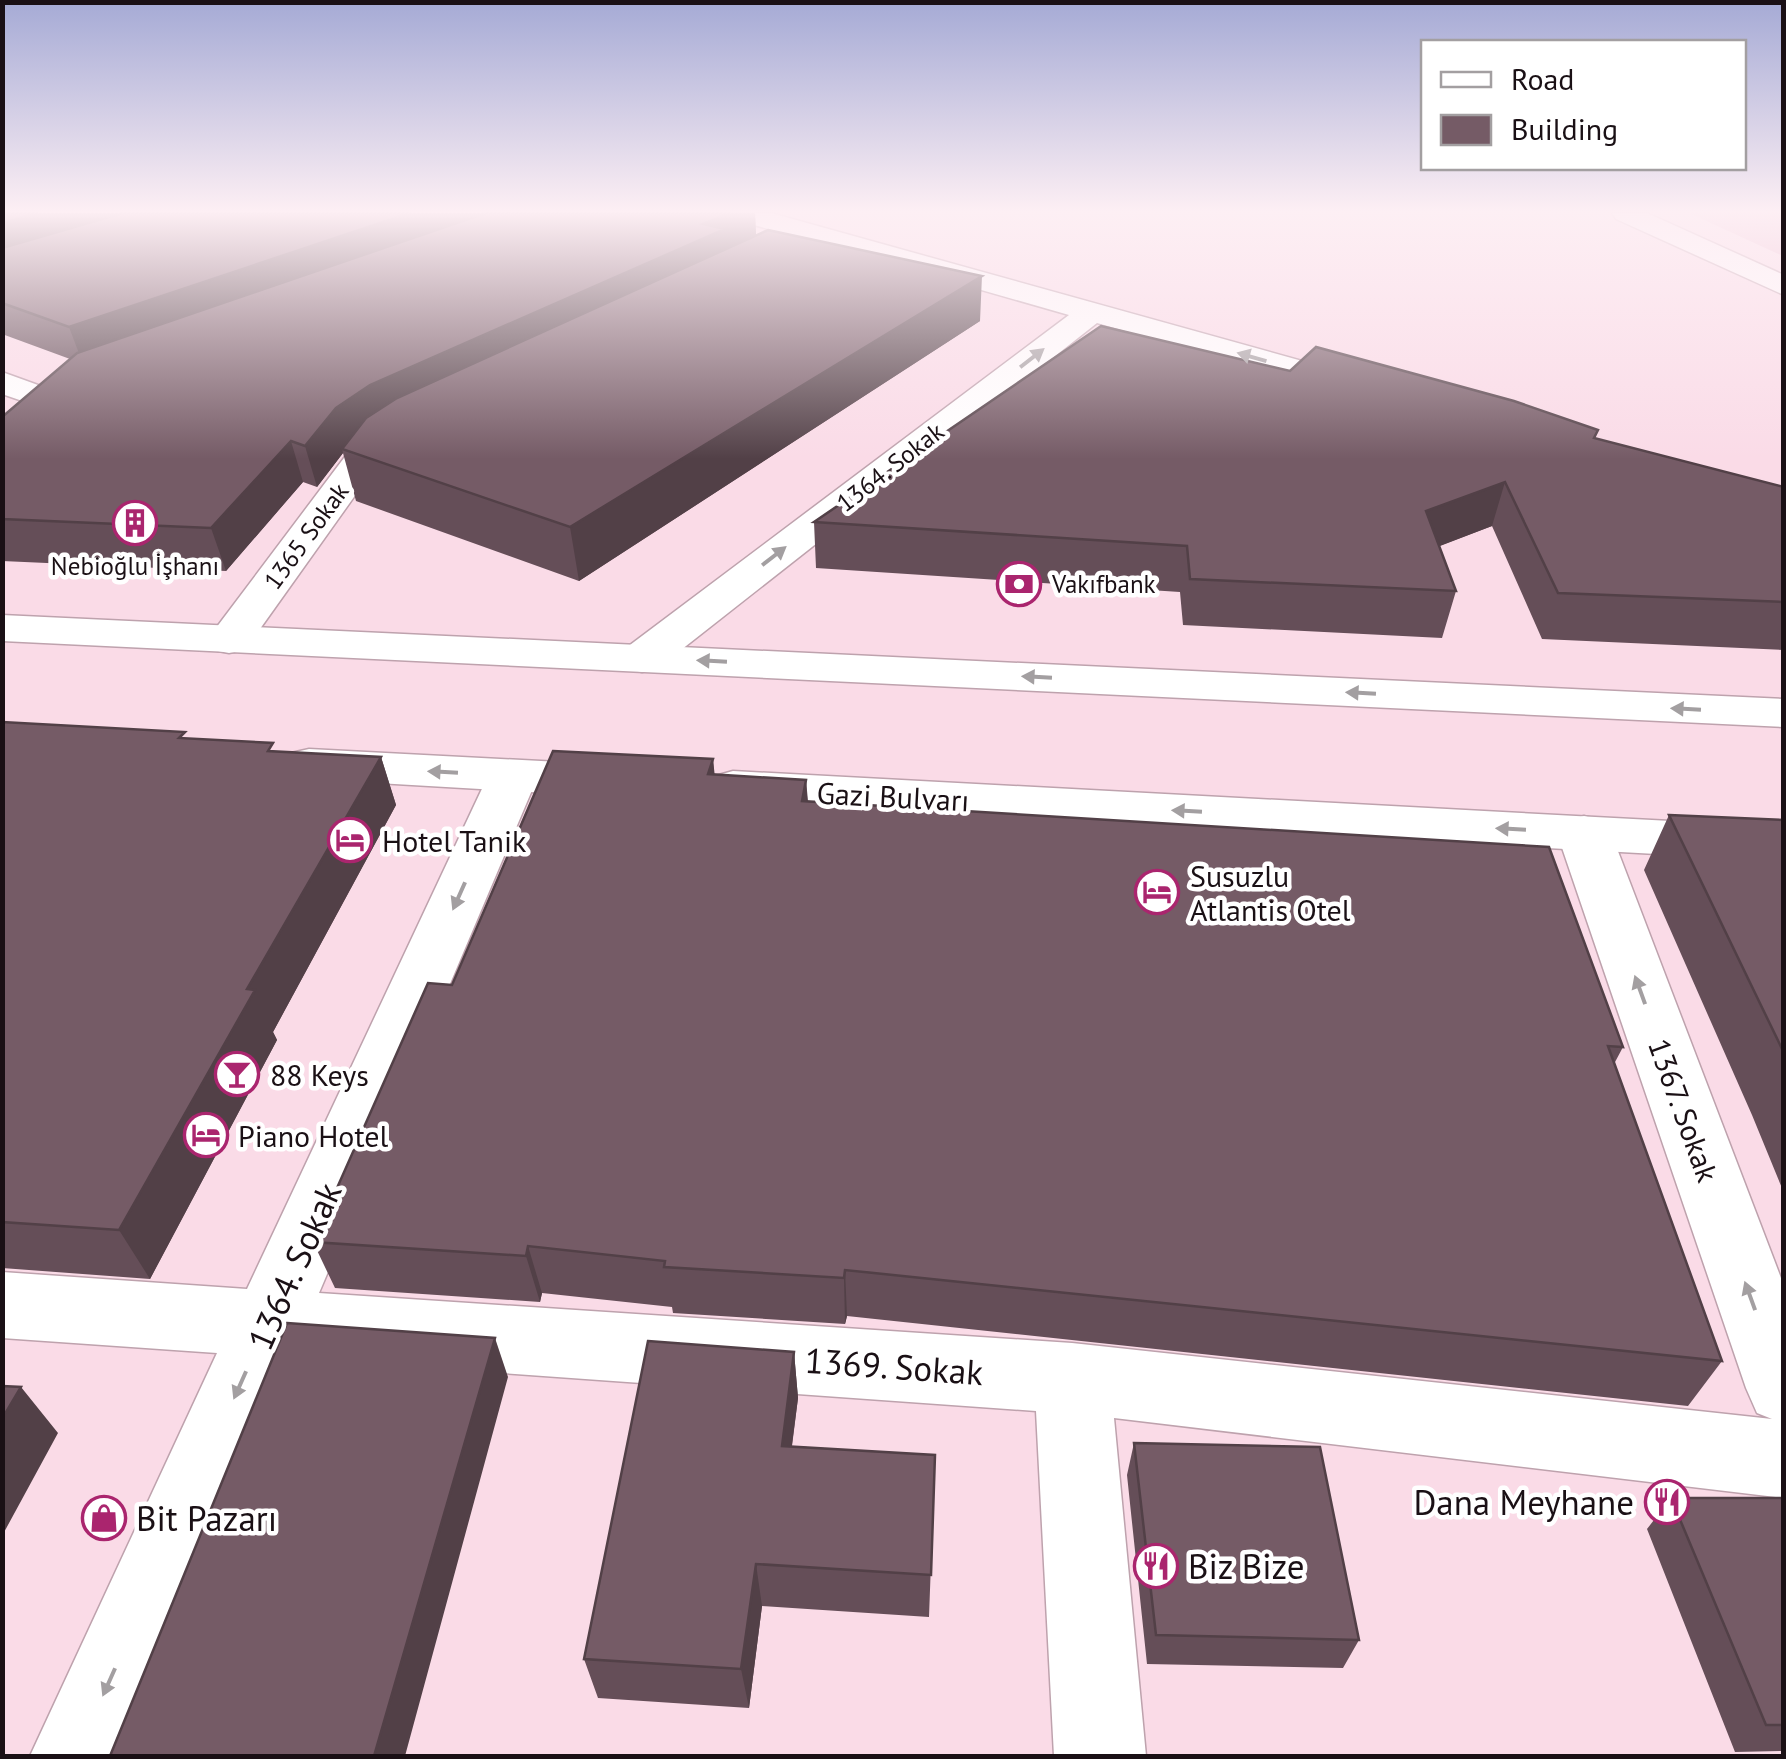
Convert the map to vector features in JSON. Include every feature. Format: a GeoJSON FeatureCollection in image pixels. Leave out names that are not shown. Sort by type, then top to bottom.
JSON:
{"type":"FeatureCollection","features":[{"type":"Feature","properties":{"kind":"street"},"geometry":{"type":"LineString","coordinates":[[1034,295],[1399,399]]}},
{"type":"Feature","properties":{"kind":"street","name":"1364. Sokak"},"geometry":{"type":"LineString","coordinates":[[642,658],[1092,312]]}},
{"type":"Feature","properties":{"kind":"street"},"geometry":{"type":"LineString","coordinates":[[2,382],[25,406],[73,383]]}},
{"type":"Feature","properties":{"kind":"street","name":"1365 Sokak"},"geometry":{"type":"LineString","coordinates":[[230,640],[363,458],[394,436],[430,419]]}},
{"type":"Feature","properties":{"kind":"street"},"geometry":{"type":"LineString","coordinates":[[2,628],[1784,713]]}},
{"type":"Feature","properties":{"kind":"street","name":"Gazi Bulvarı"},"geometry":{"type":"LineString","coordinates":[[258,761],[1784,844]]}},
{"type":"Feature","properties":{"kind":"street","name":"1364. Sokak"},"geometry":{"type":"LineString","coordinates":[[76,1756],[513,776]]}},
{"type":"Feature","properties":{"kind":"street","name":"1367. Sokak"},"geometry":{"type":"LineString","coordinates":[[1584,832],[1784,1388]]}},
{"type":"Feature","properties":{"kind":"street","name":"1369. Sokak"},"geometry":{"type":"LineString","coordinates":[[2,1305],[1072,1378],[1784,1459]]}},
{"type":"Feature","properties":{"kind":"street"},"geometry":{"type":"LineString","coordinates":[[1072,1378],[1100,1756]]}},
{"type":"Feature","properties":{"kind":"building"},"geometry":{"type":"Polygon","coordinates":[[[2,295],[164,295],[69,327],[2,303],[2,295]]]}},
{"type":"Feature","properties":{"kind":"building"},"geometry":{"type":"Polygon","coordinates":[[[246,295],[575,295],[370,385],[336,408],[305,446],[291,441],[211,528],[2,519],[2,417],[77,353],[246,295]]]}},
{"type":"Feature","properties":{"kind":"building"},"geometry":{"type":"Polygon","coordinates":[[[624,295],[951,295],[570,527],[342,449],[366,418],[397,398],[624,295]]]}},
{"type":"Feature","properties":{"kind":"building"},"geometry":{"type":"Polygon","coordinates":[[[1101,326],[1290,371],[1316,347],[1514,401],[1598,430],[1594,438],[1784,487],[1784,602],[1558,593],[1505,482],[1426,511],[1456,591],[1190,579],[1187,546],[814,522],[1101,326]]]}},
{"type":"Feature","properties":{"kind":"building"},"geometry":{"type":"Polygon","coordinates":[[[2,722],[185,732],[179,738],[273,743],[268,751],[381,757],[247,989],[255,990],[119,1230],[2,1222],[2,722]]]}},
{"type":"Feature","properties":{"kind":"building"},"geometry":{"type":"Polygon","coordinates":[[[553,751],[713,759],[708,774],[806,780],[802,801],[1549,847],[1623,1047],[1608,1046],[1722,1361],[845,1270],[844,1278],[664,1267],[665,1261],[528,1246],[526,1256],[313,1242],[428,983],[452,985],[553,751]]]}},
{"type":"Feature","properties":{"kind":"building"},"geometry":{"type":"Polygon","coordinates":[[[1669,815],[1784,820],[1784,1053],[1669,815]]]}},
{"type":"Feature","properties":{"kind":"building"},"geometry":{"type":"Polygon","coordinates":[[[287,1323],[495,1338],[374,1756],[110,1756],[287,1323]]]}},
{"type":"Feature","properties":{"kind":"building"},"geometry":{"type":"Polygon","coordinates":[[[648,1341],[794,1352],[782,1446],[935,1455],[931,1575],[756,1564],[741,1669],[584,1659],[648,1341]]]}},
{"type":"Feature","properties":{"kind":"building"},"geometry":{"type":"Polygon","coordinates":[[[2,1386],[21,1387],[2,1419],[2,1386]]]}},
{"type":"Feature","properties":{"kind":"building"},"geometry":{"type":"Polygon","coordinates":[[[1134,1443],[1320,1447],[1359,1640],[1156,1635],[1134,1443]]]}},
{"type":"Feature","properties":{"kind":"building"},"geometry":{"type":"Polygon","coordinates":[[[1671,1498],[1784,1498],[1784,1725],[1766,1725],[1671,1498]]]}},
{"type":"Feature","properties":{"kind":"place","name":"Nebioğlu İşhanı"},"geometry":{"type":"Point","coordinates":[135,523]}},
{"type":"Feature","properties":{"kind":"place","name":"Vakıfbank"},"geometry":{"type":"Point","coordinates":[1019,584]}},
{"type":"Feature","properties":{"kind":"place","name":"Hotel Tanik"},"geometry":{"type":"Point","coordinates":[350,840]}},
{"type":"Feature","properties":{"kind":"place","name":"Susuzlu Atlantis Otel"},"geometry":{"type":"Point","coordinates":[1157,892]}},
{"type":"Feature","properties":{"kind":"place","name":"88 Keys"},"geometry":{"type":"Point","coordinates":[237,1074]}},
{"type":"Feature","properties":{"kind":"place","name":"Piano Hotel"},"geometry":{"type":"Point","coordinates":[206,1135]}},
{"type":"Feature","properties":{"kind":"place","name":"Dana Meyhane"},"geometry":{"type":"Point","coordinates":[1667,1502]}},
{"type":"Feature","properties":{"kind":"place","name":"Bit Pazarı"},"geometry":{"type":"Point","coordinates":[104,1518]}},
{"type":"Feature","properties":{"kind":"place","name":"Biz Bize"},"geometry":{"type":"Point","coordinates":[1156,1566]}}]}
